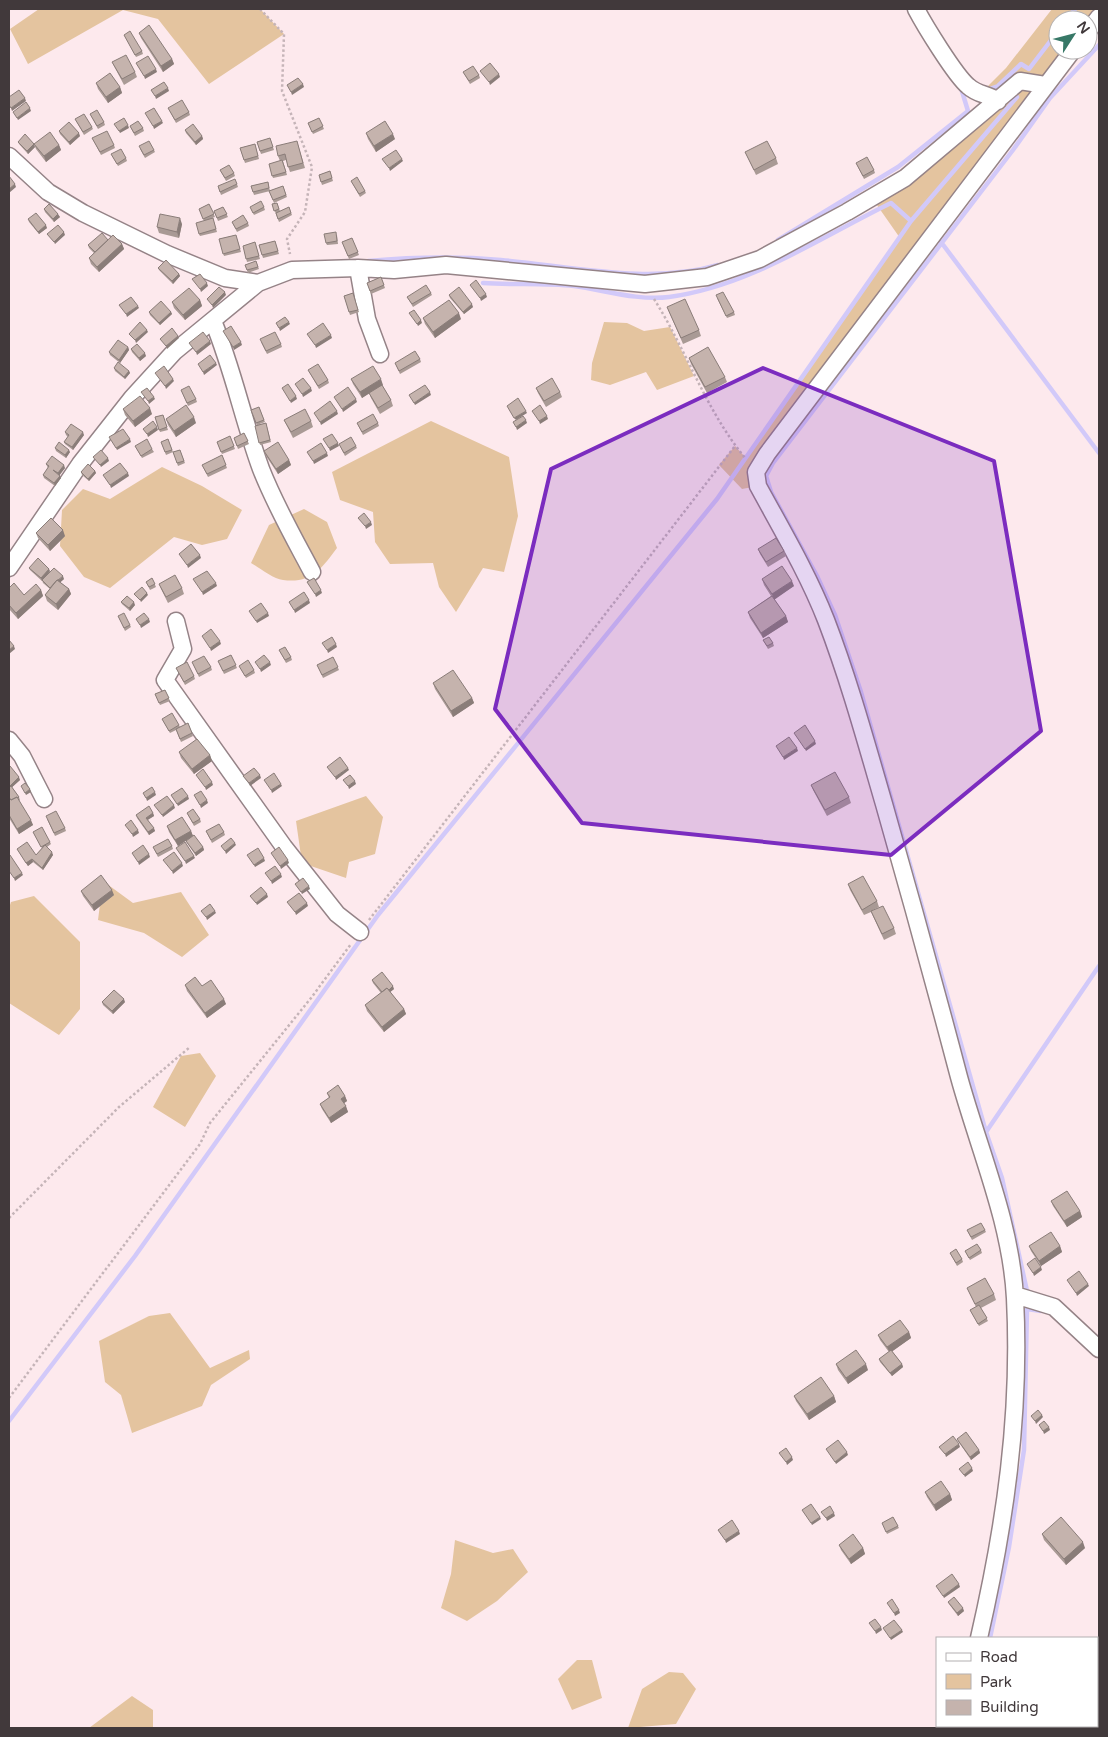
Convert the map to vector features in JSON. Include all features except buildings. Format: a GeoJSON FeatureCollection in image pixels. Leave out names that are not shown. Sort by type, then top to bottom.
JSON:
{"type":"FeatureCollection","features":[{"type":"Feature","properties":{"kind":"street"},"geometry":{"type":"LineString","coordinates":[[916,9],[966,85],[979,95],[990,96],[998,101]]}},
{"type":"Feature","properties":{"kind":"street"},"geometry":{"type":"LineString","coordinates":[[980,1637],[1000,1544],[1012,1457],[1016,1376],[1015,1295],[1006,1236],[991,1180],[972,1127],[919,927],[852,695],[825,618],[758,486],[756,472],[773,446],[1065,60]]}},
{"type":"Feature","properties":{"kind":"street"},"geometry":{"type":"LineString","coordinates":[[9,568],[80,464],[132,398],[174,352],[258,283],[292,270],[358,268],[394,270],[446,265],[645,284],[707,277],[760,259],[905,178],[1020,81],[1045,85]]}},
{"type":"Feature","properties":{"kind":"street"},"geometry":{"type":"LineString","coordinates":[[9,156],[48,192],[99,221],[167,254],[225,278],[258,283]]}},
{"type":"Feature","properties":{"kind":"street"},"geometry":{"type":"LineString","coordinates":[[358,268],[367,319],[380,354]]}},
{"type":"Feature","properties":{"kind":"street"},"geometry":{"type":"LineString","coordinates":[[213,321],[226,351],[261,469],[284,519],[312,572]]}},
{"type":"Feature","properties":{"kind":"street"},"geometry":{"type":"LineString","coordinates":[[176,621],[183,649],[165,680],[284,847],[337,914],[360,932]]}},
{"type":"Feature","properties":{"kind":"street"},"geometry":{"type":"LineString","coordinates":[[9,740],[22,756],[44,798]]}},
{"type":"Feature","properties":{"kind":"street"},"geometry":{"type":"LineString","coordinates":[[1015,1295],[1054,1307],[1099,1349]]}},
{"type":"Feature","properties":{"kind":"path"},"geometry":{"type":"LineString","coordinates":[[260,9],[284,34],[282,91],[312,167],[305,212],[287,239],[292,270]]}},
{"type":"Feature","properties":{"kind":"path"},"geometry":{"type":"LineString","coordinates":[[657,304],[704,396],[734,446]]}},
{"type":"Feature","properties":{"kind":"path"},"geometry":{"type":"LineString","coordinates":[[9,1218],[119,1107],[190,1047]]}},
{"type":"Feature","properties":{"kind":"highlighted area"},"geometry":{"type":"Polygon","coordinates":[[[763,368],[994,461],[1041,731],[891,855],[582,823],[495,709],[551,469],[763,368]]]}},
{"type":"Feature","properties":{"kind":"green space"},"geometry":{"type":"Polygon","coordinates":[[[39,9],[260,9],[284,34],[209,84],[158,19],[123,10],[28,64],[10,29],[39,9]]]}},
{"type":"Feature","properties":{"kind":"green space"},"geometry":{"type":"Polygon","coordinates":[[[1099,9],[1099,17],[1098,10],[1051,10],[1099,9]]]}},
{"type":"Feature","properties":{"kind":"green space"},"geometry":{"type":"Polygon","coordinates":[[[1048,14],[1048,60],[1065,60],[767,454],[758,486],[742,489],[719,465],[735,446],[745,457],[900,238],[872,198],[985,112],[979,95],[1006,68],[1048,14]]]}},
{"type":"Feature","properties":{"kind":"green space"},"geometry":{"type":"Polygon","coordinates":[[[604,322],[627,323],[644,331],[670,327],[694,376],[657,390],[646,372],[610,385],[591,380],[592,363],[604,322]]]}},
{"type":"Feature","properties":{"kind":"green space"},"geometry":{"type":"Polygon","coordinates":[[[431,421],[509,457],[518,516],[504,572],[483,568],[456,612],[439,587],[433,563],[390,564],[375,542],[373,512],[340,500],[332,472],[431,421]]]}},
{"type":"Feature","properties":{"kind":"green space"},"geometry":{"type":"Polygon","coordinates":[[[162,467],[202,486],[242,510],[227,539],[202,545],[174,537],[110,588],[84,577],[60,546],[62,510],[83,489],[110,499],[162,467]]]}},
{"type":"Feature","properties":{"kind":"green space"},"geometry":{"type":"Polygon","coordinates":[[[304,509],[327,522],[337,548],[321,568],[308,577],[293,581],[271,576],[251,563],[269,525],[304,509]]]}},
{"type":"Feature","properties":{"kind":"green space"},"geometry":{"type":"Polygon","coordinates":[[[366,796],[383,817],[375,854],[349,862],[346,878],[302,863],[296,821],[366,796]]]}},
{"type":"Feature","properties":{"kind":"green space"},"geometry":{"type":"Polygon","coordinates":[[[103,881],[133,903],[181,892],[209,935],[182,957],[144,933],[98,920],[103,881]]]}},
{"type":"Feature","properties":{"kind":"green space"},"geometry":{"type":"Polygon","coordinates":[[[34,896],[80,942],[80,1009],[59,1035],[9,1003],[9,908],[11,902],[34,896]]]}},
{"type":"Feature","properties":{"kind":"green space"},"geometry":{"type":"Polygon","coordinates":[[[200,1053],[216,1076],[185,1127],[153,1107],[181,1056],[200,1053]]]}},
{"type":"Feature","properties":{"kind":"green space"},"geometry":{"type":"Polygon","coordinates":[[[170,1313],[210,1368],[249,1350],[250,1359],[211,1385],[202,1406],[132,1433],[121,1395],[105,1382],[99,1341],[149,1316],[170,1313]]]}},
{"type":"Feature","properties":{"kind":"green space"},"geometry":{"type":"Polygon","coordinates":[[[455,1540],[493,1553],[513,1549],[528,1572],[497,1601],[467,1621],[441,1608],[451,1574],[455,1540]]]}},
{"type":"Feature","properties":{"kind":"green space"},"geometry":{"type":"Polygon","coordinates":[[[577,1660],[592,1660],[602,1698],[572,1710],[558,1679],[577,1660]]]}},
{"type":"Feature","properties":{"kind":"green space"},"geometry":{"type":"Polygon","coordinates":[[[669,1672],[683,1673],[696,1689],[676,1724],[628,1728],[642,1689],[669,1672]]]}},
{"type":"Feature","properties":{"kind":"green space"},"geometry":{"type":"Polygon","coordinates":[[[132,1696],[153,1710],[153,1728],[89,1728],[132,1696]]]}},
{"type":"Feature","properties":{"kind":"waterway"},"geometry":{"type":"LineString","coordinates":[[987,90],[998,86],[1021,64],[1029,69],[1048,44]]}},
{"type":"Feature","properties":{"kind":"waterway"},"geometry":{"type":"LineString","coordinates":[[1031,1293],[1027,1291],[1002,1178],[986,1132],[861,692],[835,615],[817,576],[771,492],[766,476],[773,463],[1013,150],[1050,98],[1099,45]]}},
{"type":"Feature","properties":{"kind":"waterway"},"geometry":{"type":"LineString","coordinates":[[778,240],[898,167],[968,111],[961,88]]}},
{"type":"Feature","properties":{"kind":"waterway"},"geometry":{"type":"LineString","coordinates":[[9,1421],[135,1256],[378,915],[717,499],[911,221],[1017,97]]}},
{"type":"Feature","properties":{"kind":"waterway"},"geometry":{"type":"LineString","coordinates":[[483,283],[563,285],[645,298],[669,297],[728,283],[756,272],[891,203],[911,221]]}},
{"type":"Feature","properties":{"kind":"waterway"},"geometry":{"type":"LineString","coordinates":[[941,242],[1099,453]]}},
{"type":"Feature","properties":{"kind":"waterway"},"geometry":{"type":"LineString","coordinates":[[368,261],[467,258],[638,274],[666,274],[718,265]]}},
{"type":"Feature","properties":{"kind":"waterway"},"geometry":{"type":"LineString","coordinates":[[986,1132],[1099,966]]}},
{"type":"Feature","properties":{"kind":"waterway"},"geometry":{"type":"LineString","coordinates":[[990,1637],[1009,1547],[1024,1450],[1027,1309],[1041,1311]]}}]}
